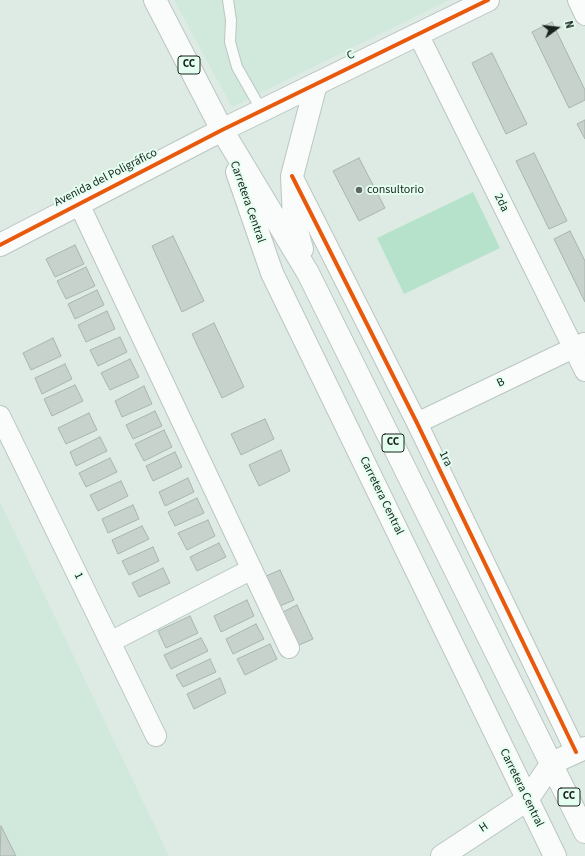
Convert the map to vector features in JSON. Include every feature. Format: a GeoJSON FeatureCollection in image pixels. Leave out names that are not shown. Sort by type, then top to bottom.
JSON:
{"type":"FeatureCollection","features":[{"type":"Feature","properties":{"kind":"main road","name":"Carretera Central"},"geometry":{"type":"LineString","coordinates":[[155,0],[222,130],[308,273],[585,832]]}},
{"type":"Feature","properties":{"kind":"main road","name":"C"},"geometry":{"type":"LineString","coordinates":[[222,130],[488,0]]}},
{"type":"Feature","properties":{"kind":"main road"},"geometry":{"type":"LineString","coordinates":[[308,273],[294,220],[292,176],[316,84]]}},
{"type":"Feature","properties":{"kind":"main road","name":"Carretera Central"},"geometry":{"type":"LineString","coordinates":[[222,130],[272,273],[452,641],[555,856]]}},
{"type":"Feature","properties":{"kind":"main road","name":"Avenida del Poligráfico"},"geometry":{"type":"LineString","coordinates":[[0,245],[222,130]]}},
{"type":"Feature","properties":{"kind":"main road"},"geometry":{"type":"LineString","coordinates":[[527,800],[552,763],[580,750]]}},
{"type":"Feature","properties":{"kind":"main road","name":"H"},"geometry":{"type":"LineString","coordinates":[[442,856],[527,800]]}},
{"type":"Feature","properties":{"kind":"street"},"geometry":{"type":"LineString","coordinates":[[578,0],[585,15]]}},
{"type":"Feature","properties":{"kind":"street","name":"2da"},"geometry":{"type":"LineString","coordinates":[[418,34],[579,345],[585,371]]}},
{"type":"Feature","properties":{"kind":"street","name":"1ra"},"geometry":{"type":"LineString","coordinates":[[292,176],[580,750]]}},
{"type":"Feature","properties":{"kind":"street"},"geometry":{"type":"LineString","coordinates":[[80,204],[289,648]]}},
{"type":"Feature","properties":{"kind":"street","name":"B"},"geometry":{"type":"LineString","coordinates":[[417,423],[579,345]]}},
{"type":"Feature","properties":{"kind":"street","name":"1"},"geometry":{"type":"LineString","coordinates":[[0,416],[156,736]]}},
{"type":"Feature","properties":{"kind":"street"},"geometry":{"type":"LineString","coordinates":[[110,642],[252,569]]}},
{"type":"Feature","properties":{"kind":"lane"},"geometry":{"type":"LineString","coordinates":[[228,0],[231,20],[230,42],[237,67],[262,110]]}},
{"type":"Feature","properties":{"kind":"shaded area"},"geometry":{"type":"Polygon","coordinates":[[[174,0],[449,0],[232,107],[174,0]]]}},
{"type":"Feature","properties":{"kind":"shaded area"},"geometry":{"type":"Polygon","coordinates":[[[0,502],[169,856],[0,856],[0,502]]]}},
{"type":"Feature","properties":{"kind":"green space"},"geometry":{"type":"Polygon","coordinates":[[[473,192],[500,248],[404,294],[377,238],[473,192]]]}},
{"type":"Feature","properties":{"kind":"building"},"geometry":{"type":"Polygon","coordinates":[[[552,22],[585,90],[585,100],[569,108],[532,32],[552,22]]]}},
{"type":"Feature","properties":{"kind":"building"},"geometry":{"type":"Polygon","coordinates":[[[492,53],[527,124],[506,134],[472,63],[492,53]]]}},
{"type":"Feature","properties":{"kind":"building"},"geometry":{"type":"Polygon","coordinates":[[[585,120],[585,139],[577,124],[585,120]]]}},
{"type":"Feature","properties":{"kind":"building"},"geometry":{"type":"Polygon","coordinates":[[[534,153],[567,221],[549,229],[516,161],[534,153]]]}},
{"type":"Feature","properties":{"kind":"building","name":"consultorio"},"geometry":{"type":"Polygon","coordinates":[[[359,158],[385,208],[359,221],[333,171],[359,158]]]}},
{"type":"Feature","properties":{"kind":"building"},"geometry":{"type":"Polygon","coordinates":[[[570,231],[585,261],[585,302],[554,239],[570,231]]]}},
{"type":"Feature","properties":{"kind":"building"},"geometry":{"type":"Polygon","coordinates":[[[173,236],[204,301],[182,312],[152,246],[173,236]]]}},
{"type":"Feature","properties":{"kind":"building"},"geometry":{"type":"Polygon","coordinates":[[[75,245],[84,264],[55,277],[46,259],[75,245]]]}},
{"type":"Feature","properties":{"kind":"building"},"geometry":{"type":"Polygon","coordinates":[[[86,267],[95,286],[66,299],[57,281],[86,267]]]}},
{"type":"Feature","properties":{"kind":"building"},"geometry":{"type":"Polygon","coordinates":[[[97,290],[104,305],[75,319],[68,304],[97,290]]]}},
{"type":"Feature","properties":{"kind":"building"},"geometry":{"type":"Polygon","coordinates":[[[107,311],[115,329],[86,342],[78,325],[107,311]]]}},
{"type":"Feature","properties":{"kind":"building"},"geometry":{"type":"Polygon","coordinates":[[[214,323],[244,387],[222,398],[192,334],[214,323]]]}},
{"type":"Feature","properties":{"kind":"building"},"geometry":{"type":"Polygon","coordinates":[[[120,337],[127,352],[98,366],[90,350],[120,337]]]}},
{"type":"Feature","properties":{"kind":"building"},"geometry":{"type":"Polygon","coordinates":[[[53,338],[61,356],[31,370],[23,353],[53,338]]]}},
{"type":"Feature","properties":{"kind":"building"},"geometry":{"type":"Polygon","coordinates":[[[130,359],[139,377],[110,390],[101,373],[130,359]]]}},
{"type":"Feature","properties":{"kind":"building"},"geometry":{"type":"Polygon","coordinates":[[[65,364],[72,379],[42,394],[35,378],[65,364]]]}},
{"type":"Feature","properties":{"kind":"building"},"geometry":{"type":"Polygon","coordinates":[[[75,385],[83,401],[52,416],[44,399],[75,385]]]}},
{"type":"Feature","properties":{"kind":"building"},"geometry":{"type":"Polygon","coordinates":[[[144,386],[152,404],[122,417],[115,401],[144,386]]]}},
{"type":"Feature","properties":{"kind":"building"},"geometry":{"type":"Polygon","coordinates":[[[155,411],[162,426],[133,439],[126,425],[155,411]]]}},
{"type":"Feature","properties":{"kind":"building"},"geometry":{"type":"Polygon","coordinates":[[[89,413],[97,430],[66,444],[58,428],[89,413]]]}},
{"type":"Feature","properties":{"kind":"building"},"geometry":{"type":"Polygon","coordinates":[[[265,419],[274,439],[241,455],[231,434],[265,419]]]}},
{"type":"Feature","properties":{"kind":"building"},"geometry":{"type":"Polygon","coordinates":[[[164,430],[172,447],[144,461],[135,444],[164,430]]]}},
{"type":"Feature","properties":{"kind":"building"},"geometry":{"type":"Polygon","coordinates":[[[100,437],[107,451],[76,466],[70,452],[100,437]]]}},
{"type":"Feature","properties":{"kind":"building"},"geometry":{"type":"Polygon","coordinates":[[[281,450],[290,471],[259,486],[249,465],[281,450]]]}},
{"type":"Feature","properties":{"kind":"building"},"geometry":{"type":"Polygon","coordinates":[[[175,452],[182,467],[153,481],[146,466],[175,452]]]}},
{"type":"Feature","properties":{"kind":"building"},"geometry":{"type":"Polygon","coordinates":[[[110,458],[117,472],[86,487],[79,473],[110,458]]]}},
{"type":"Feature","properties":{"kind":"building"},"geometry":{"type":"Polygon","coordinates":[[[188,478],[194,492],[165,506],[159,492],[188,478]]]}},
{"type":"Feature","properties":{"kind":"building"},"geometry":{"type":"Polygon","coordinates":[[[121,481],[128,496],[98,511],[90,495],[121,481]]]}},
{"type":"Feature","properties":{"kind":"building"},"geometry":{"type":"Polygon","coordinates":[[[197,498],[204,513],[175,526],[168,512],[197,498]]]}},
{"type":"Feature","properties":{"kind":"building"},"geometry":{"type":"Polygon","coordinates":[[[133,505],[139,519],[108,533],[102,519],[133,505]]]}},
{"type":"Feature","properties":{"kind":"building"},"geometry":{"type":"Polygon","coordinates":[[[208,520],[215,536],[187,550],[178,533],[208,520]]]}},
{"type":"Feature","properties":{"kind":"building"},"geometry":{"type":"Polygon","coordinates":[[[142,526],[149,539],[118,554],[112,540],[142,526]]]}},
{"type":"Feature","properties":{"kind":"building"},"geometry":{"type":"Polygon","coordinates":[[[219,543],[226,557],[197,571],[190,557],[219,543]]]}},
{"type":"Feature","properties":{"kind":"building"},"geometry":{"type":"Polygon","coordinates":[[[153,547],[159,561],[129,575],[122,561],[153,547]]]}},
{"type":"Feature","properties":{"kind":"building"},"geometry":{"type":"Polygon","coordinates":[[[163,568],[170,583],[139,597],[132,583],[163,568]]]}},
{"type":"Feature","properties":{"kind":"building"},"geometry":{"type":"Polygon","coordinates":[[[280,570],[294,600],[280,606],[266,576],[280,570]]]}},
{"type":"Feature","properties":{"kind":"building"},"geometry":{"type":"Polygon","coordinates":[[[247,600],[254,616],[221,632],[214,616],[247,600]]]}},
{"type":"Feature","properties":{"kind":"building"},"geometry":{"type":"Polygon","coordinates":[[[297,605],[313,639],[299,645],[283,612],[297,605]]]}},
{"type":"Feature","properties":{"kind":"building"},"geometry":{"type":"Polygon","coordinates":[[[190,616],[198,633],[166,648],[158,631],[190,616]]]}},
{"type":"Feature","properties":{"kind":"building"},"geometry":{"type":"Polygon","coordinates":[[[256,624],[264,639],[233,654],[226,639],[256,624]]]}},
{"type":"Feature","properties":{"kind":"building"},"geometry":{"type":"Polygon","coordinates":[[[201,638],[208,651],[171,669],[164,655],[201,638]]]}},
{"type":"Feature","properties":{"kind":"building"},"geometry":{"type":"Polygon","coordinates":[[[270,644],[277,659],[245,675],[237,659],[270,644]]]}},
{"type":"Feature","properties":{"kind":"building"},"geometry":{"type":"Polygon","coordinates":[[[210,659],[216,672],[183,687],[176,675],[210,659]]]}},
{"type":"Feature","properties":{"kind":"building"},"geometry":{"type":"Polygon","coordinates":[[[220,678],[226,693],[194,709],[187,694],[220,678]]]}},
{"type":"Feature","properties":{"kind":"building"},"geometry":{"type":"Polygon","coordinates":[[[1,826],[16,856],[0,856],[1,826]]]}},
{"type":"Feature","properties":{"kind":"cycle path"},"geometry":{"type":"LineString","coordinates":[[0,245],[222,130],[488,0]]}},
{"type":"Feature","properties":{"kind":"cycle path"},"geometry":{"type":"LineString","coordinates":[[292,176],[417,423],[576,752]]}},
{"type":"Feature","properties":{"kind":"place","name":"consultorio"},"geometry":{"type":"Point","coordinates":[359,190]}}]}
